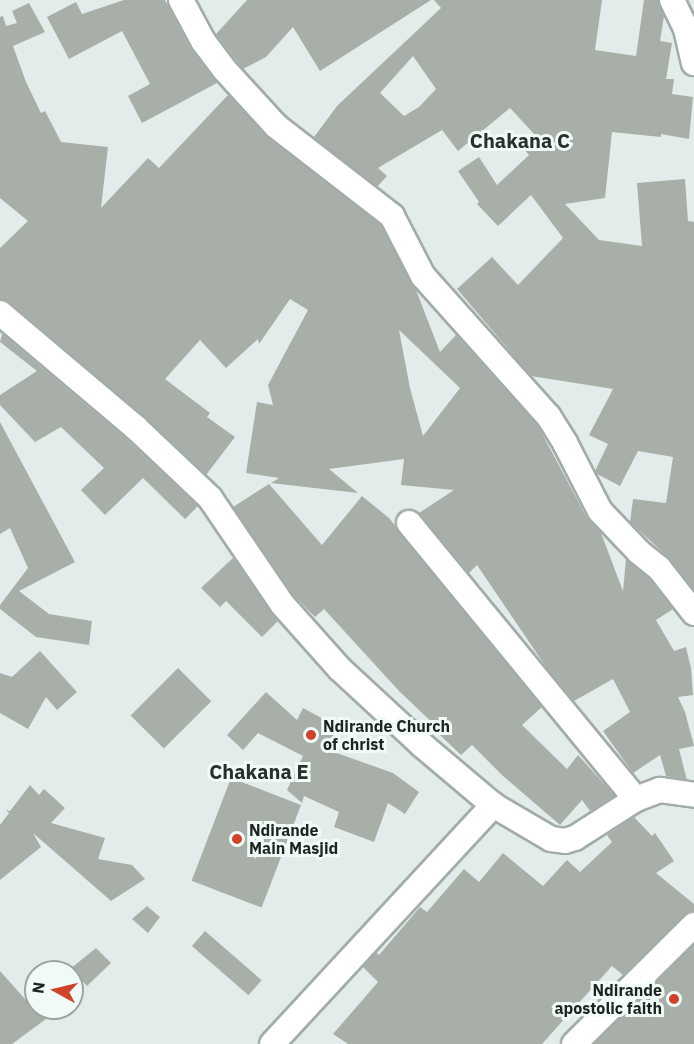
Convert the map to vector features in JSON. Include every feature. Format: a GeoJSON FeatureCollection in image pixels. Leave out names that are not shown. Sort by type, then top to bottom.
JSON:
{"type":"FeatureCollection","features":[{"type":"Feature","properties":{"kind":"street"},"geometry":{"type":"LineString","coordinates":[[181,0],[203,41],[217,60],[276,126],[392,216],[423,276],[549,417],[566,443],[600,512],[639,552],[660,568],[694,613]]}},
{"type":"Feature","properties":{"kind":"street"},"geometry":{"type":"LineString","coordinates":[[672,0],[686,29],[694,63]]}},
{"type":"Feature","properties":{"kind":"street"},"geometry":{"type":"LineString","coordinates":[[0,313],[135,426],[210,498],[282,604],[340,669],[422,745],[493,805],[551,838],[565,841],[575,838],[636,799],[660,790],[694,795]]}},
{"type":"Feature","properties":{"kind":"street"},"geometry":{"type":"LineString","coordinates":[[409,523],[636,799]]}},
{"type":"Feature","properties":{"kind":"street"},"geometry":{"type":"LineString","coordinates":[[273,1044],[493,805]]}},
{"type":"Feature","properties":{"kind":"street"},"geometry":{"type":"LineString","coordinates":[[574,1044],[694,925]]}},
{"type":"Feature","properties":{"kind":"building"},"geometry":{"type":"Polygon","coordinates":[[[124,0],[165,0],[190,48],[217,83],[142,123],[128,96],[150,84],[122,31],[69,59],[47,17],[76,2],[82,14],[124,0]]]}},
{"type":"Feature","properties":{"kind":"building"},"geometry":{"type":"Polygon","coordinates":[[[247,0],[431,0],[320,71],[293,27],[266,57],[243,69],[216,34],[247,0]]]}},
{"type":"Feature","properties":{"kind":"building"},"geometry":{"type":"Polygon","coordinates":[[[434,0],[602,0],[595,50],[636,56],[644,0],[658,0],[664,16],[660,41],[672,43],[666,79],[674,79],[672,94],[693,97],[689,139],[661,134],[661,137],[612,132],[605,198],[565,204],[599,240],[642,246],[637,183],[685,179],[688,221],[694,222],[694,590],[670,559],[630,522],[633,499],[666,503],[673,457],[638,451],[620,486],[597,474],[595,471],[608,444],[589,435],[613,389],[531,376],[457,289],[492,257],[518,285],[563,238],[531,195],[498,226],[477,204],[479,202],[458,171],[479,157],[497,185],[529,155],[522,147],[535,135],[510,108],[458,151],[442,130],[378,168],[387,176],[377,187],[314,137],[337,106],[441,8],[434,0]],[[413,56],[380,93],[404,116],[419,107],[436,89],[413,56]]]}},
{"type":"Feature","properties":{"kind":"building"},"geometry":{"type":"Polygon","coordinates":[[[29,3],[45,32],[13,46],[26,82],[41,113],[45,111],[61,142],[108,147],[101,208],[148,158],[159,168],[228,95],[267,137],[381,225],[416,290],[440,352],[456,335],[538,426],[587,518],[601,533],[623,591],[626,559],[649,578],[673,609],[656,620],[674,651],[686,647],[691,668],[693,695],[678,697],[685,712],[694,746],[679,749],[687,780],[666,776],[660,755],[633,773],[603,731],[630,712],[613,679],[574,701],[548,670],[477,565],[469,573],[419,513],[454,490],[401,485],[404,459],[329,469],[358,493],[271,483],[279,478],[246,473],[257,402],[273,405],[268,385],[308,310],[290,299],[259,344],[258,339],[226,368],[200,340],[165,379],[210,413],[207,417],[235,437],[206,475],[144,416],[9,302],[0,299],[0,248],[28,221],[0,198],[0,17],[3,16],[6,26],[17,23],[12,11],[29,3]],[[399,330],[410,388],[423,436],[460,388],[399,330]]]}},
{"type":"Feature","properties":{"kind":"building"},"geometry":{"type":"Polygon","coordinates":[[[2,334],[125,438],[198,506],[185,519],[143,478],[105,515],[81,490],[104,468],[61,427],[35,442],[0,405],[0,395],[37,371],[0,342],[2,334]]]}},
{"type":"Feature","properties":{"kind":"building"},"geometry":{"type":"Polygon","coordinates":[[[0,422],[75,562],[19,591],[49,614],[92,621],[89,645],[36,637],[0,609],[0,605],[28,568],[10,528],[0,534],[0,422]]]}},
{"type":"Feature","properties":{"kind":"building"},"geometry":{"type":"Polygon","coordinates":[[[269,484],[322,545],[362,496],[389,518],[542,707],[522,725],[567,769],[578,755],[615,796],[590,811],[582,800],[560,825],[503,776],[472,745],[461,755],[440,735],[443,733],[399,691],[324,609],[315,617],[293,595],[233,507],[269,484]]]}},
{"type":"Feature","properties":{"kind":"building"},"geometry":{"type":"Polygon","coordinates":[[[233,558],[278,621],[262,637],[226,601],[220,607],[201,588],[233,558]]]}},
{"type":"Feature","properties":{"kind":"building"},"geometry":{"type":"Polygon","coordinates":[[[40,651],[77,692],[57,710],[46,697],[28,729],[0,713],[0,673],[12,677],[40,651]]]}},
{"type":"Feature","properties":{"kind":"building"},"geometry":{"type":"Polygon","coordinates":[[[178,668],[211,701],[164,749],[131,715],[178,668]]]}},
{"type":"Feature","properties":{"kind":"building"},"geometry":{"type":"Polygon","coordinates":[[[266,692],[297,720],[303,708],[329,722],[325,729],[339,736],[331,751],[393,773],[419,792],[405,814],[388,803],[374,842],[334,827],[339,812],[304,796],[302,803],[287,790],[303,756],[258,733],[243,750],[227,735],[266,692]]]}},
{"type":"Feature","properties":{"kind":"building"},"geometry":{"type":"Polygon","coordinates":[[[231,778],[301,805],[262,908],[192,881],[231,778]]]}},
{"type":"Feature","properties":{"kind":"building"},"geometry":{"type":"Polygon","coordinates":[[[30,785],[39,795],[44,789],[65,808],[51,823],[105,838],[98,859],[132,865],[145,879],[111,901],[33,833],[41,847],[0,880],[0,825],[9,813],[6,810],[10,811],[30,785]]]}},
{"type":"Feature","properties":{"kind":"building"},"geometry":{"type":"Polygon","coordinates":[[[634,817],[652,836],[655,833],[674,861],[656,873],[694,904],[694,911],[684,915],[623,975],[612,966],[542,1044],[348,1044],[333,1034],[378,982],[363,967],[376,952],[379,955],[420,907],[427,912],[464,869],[479,882],[503,853],[543,886],[567,860],[580,872],[612,842],[607,835],[634,817]]]}},
{"type":"Feature","properties":{"kind":"building"},"geometry":{"type":"Polygon","coordinates":[[[147,906],[160,917],[148,933],[132,919],[147,906]]]}},
{"type":"Feature","properties":{"kind":"building"},"geometry":{"type":"Polygon","coordinates":[[[205,931],[262,980],[248,995],[192,946],[205,931]]]}},
{"type":"Feature","properties":{"kind":"building"},"geometry":{"type":"Polygon","coordinates":[[[694,945],[694,1044],[594,1044],[694,945]]]}},
{"type":"Feature","properties":{"kind":"building"},"geometry":{"type":"Polygon","coordinates":[[[96,948],[111,963],[87,986],[84,983],[84,960],[81,960],[96,948]]]}},
{"type":"Feature","properties":{"kind":"building"},"geometry":{"type":"Polygon","coordinates":[[[0,971],[24,998],[24,1020],[45,1020],[12,1044],[0,1044],[0,971]]]}},
{"type":"Feature","properties":{"kind":"place","name":"Ndirande Church of christ"},"geometry":{"type":"Point","coordinates":[311,735]}},
{"type":"Feature","properties":{"kind":"place","name":"Ndirande Main Masjid"},"geometry":{"type":"Point","coordinates":[237,839]}},
{"type":"Feature","properties":{"kind":"place","name":"Ndirande apostolic faith"},"geometry":{"type":"Point","coordinates":[674,999]}},
{"type":"Feature","properties":{"kind":"district","name":"Chakana C"},"geometry":{"type":"Point","coordinates":[520,140]}},
{"type":"Feature","properties":{"kind":"district","name":"Chakana E"},"geometry":{"type":"Point","coordinates":[259,771]}}]}
